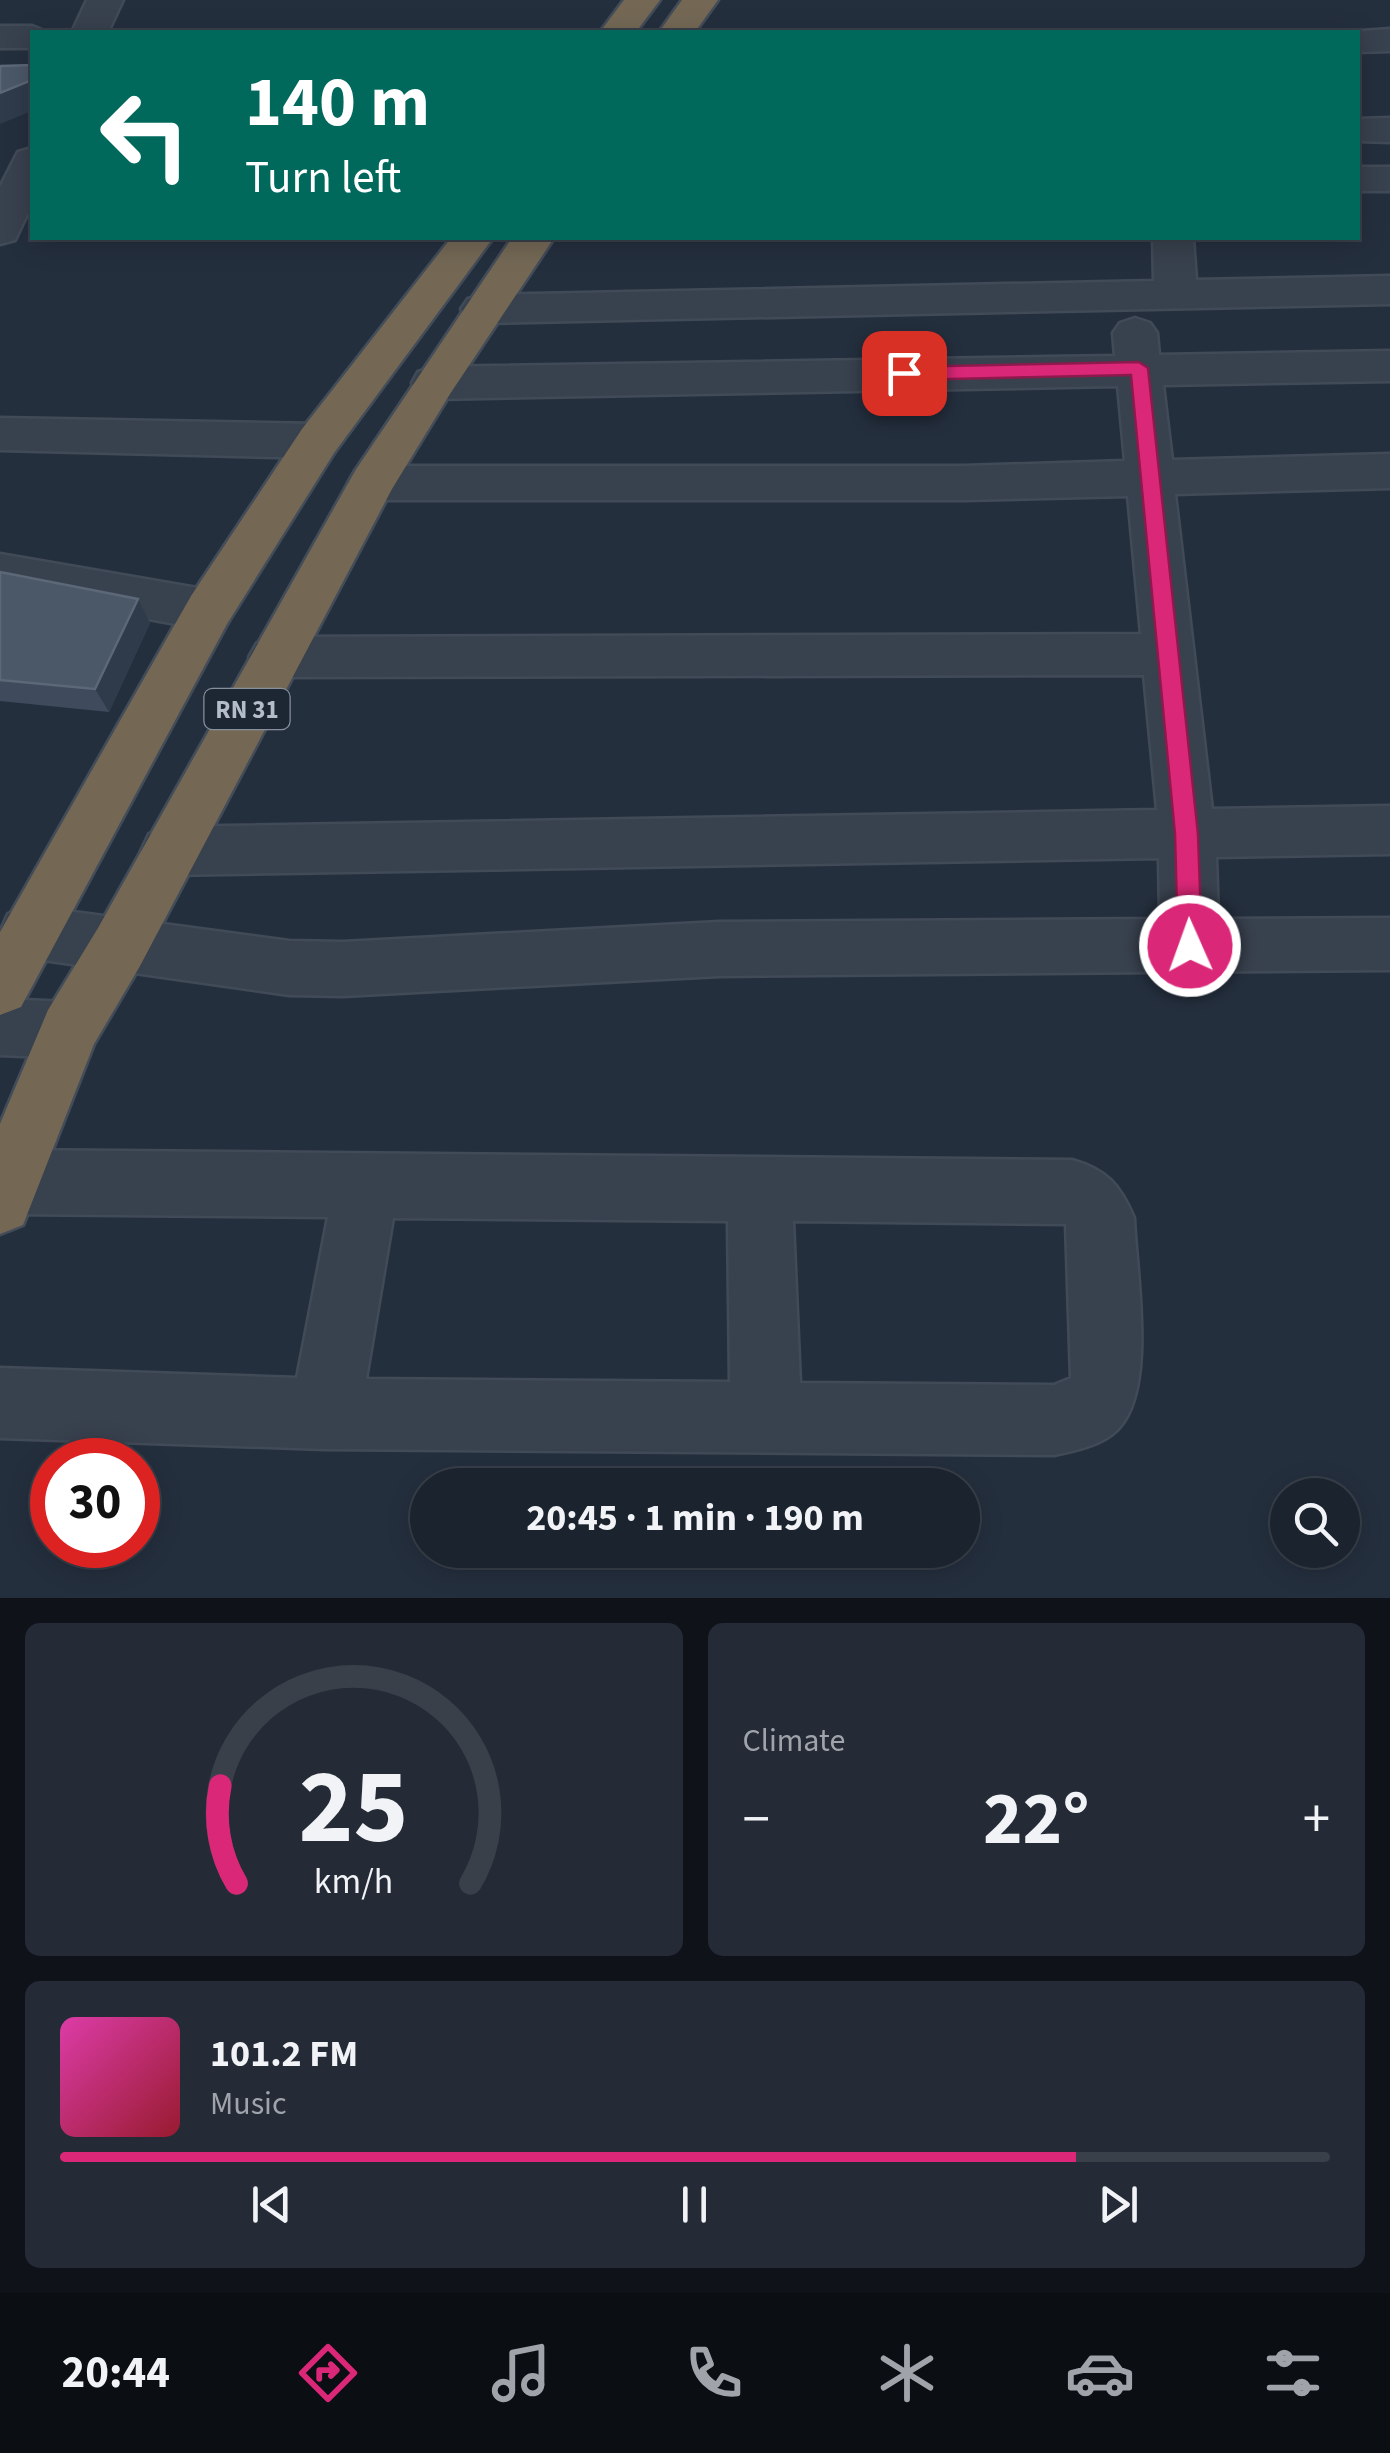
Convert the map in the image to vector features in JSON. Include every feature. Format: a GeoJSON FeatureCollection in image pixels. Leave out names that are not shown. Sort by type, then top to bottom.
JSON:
{"type":"FeatureCollection","features":[{"type":"Feature","properties":{"kind":"highway"},"geometry":{"type":"LineString","coordinates":[[620,30],[642,0]]}},
{"type":"Feature","properties":{"kind":"highway"},"geometry":{"type":"LineString","coordinates":[[678,30],[700,0]]}},
{"type":"Feature","properties":{"kind":"highway","name":"RN 31"},"geometry":{"type":"LineString","coordinates":[[0,988],[209,610],[318,440],[470,240]]}},
{"type":"Feature","properties":{"kind":"highway","name":"RN 31"},"geometry":{"type":"LineString","coordinates":[[4,1192],[69,1030],[119,946],[275,658],[372,484],[532,240]]}},
{"type":"Feature","properties":{"kind":"street"},"geometry":{"type":"LineString","coordinates":[[91,30],[104,0]]}},
{"type":"Feature","properties":{"kind":"street"},"geometry":{"type":"LineString","coordinates":[[0,38],[30,37]]}},
{"type":"Feature","properties":{"kind":"street"},"geometry":{"type":"LineString","coordinates":[[1360,41],[1390,40]]}},
{"type":"Feature","properties":{"kind":"street"},"geometry":{"type":"LineString","coordinates":[[1360,130],[1390,130]]}},
{"type":"Feature","properties":{"kind":"street"},"geometry":{"type":"LineString","coordinates":[[0,144],[30,144]]}},
{"type":"Feature","properties":{"kind":"street"},"geometry":{"type":"LineString","coordinates":[[0,231],[30,164]]}},
{"type":"Feature","properties":{"kind":"street"},"geometry":{"type":"LineString","coordinates":[[1360,180],[1390,179]]}},
{"type":"Feature","properties":{"kind":"street"},"geometry":{"type":"LineString","coordinates":[[1173,240],[1153,295],[1139,368],[1186,834],[1190,946]]}},
{"type":"Feature","properties":{"kind":"street"},"geometry":{"type":"LineString","coordinates":[[483,309],[1390,290]]}},
{"type":"Feature","properties":{"kind":"street"},"geometry":{"type":"LineString","coordinates":[[434,384],[1390,366]]}},
{"type":"Feature","properties":{"kind":"street"},"geometry":{"type":"LineString","coordinates":[[0,434],[318,440]]}},
{"type":"Feature","properties":{"kind":"street"},"geometry":{"type":"LineString","coordinates":[[372,484],[966,483],[1390,471]]}},
{"type":"Feature","properties":{"kind":"street"},"geometry":{"type":"LineString","coordinates":[[0,573],[209,610]]}},
{"type":"Feature","properties":{"kind":"street"},"geometry":{"type":"LineString","coordinates":[[275,658],[1170,654]]}},
{"type":"Feature","properties":{"kind":"street"},"geometry":{"type":"LineString","coordinates":[[169,850],[1390,830]]}},
{"type":"Feature","properties":{"kind":"street"},"geometry":{"type":"LineString","coordinates":[[29,932],[289,968],[343,969],[719,949],[1390,944]]}},
{"type":"Feature","properties":{"kind":"street"},"geometry":{"type":"LineString","coordinates":[[0,1027],[69,1030]]}},
{"type":"Feature","properties":{"kind":"street"},"geometry":{"type":"LineString","coordinates":[[0,1403],[325,1414],[1054,1420],[1077,1417],[1095,1408],[1103,1394],[1106,1374],[1103,1232],[1094,1205],[1085,1196],[1072,1192],[366,1186],[4,1192]]}},
{"type":"Feature","properties":{"kind":"street"},"geometry":{"type":"LineString","coordinates":[[325,1414],[366,1186]]}},
{"type":"Feature","properties":{"kind":"street"},"geometry":{"type":"LineString","coordinates":[[760,1190],[766,1418]]}},
{"type":"Feature","properties":{"kind":"building"},"geometry":{"type":"Polygon","coordinates":[[[30,65],[30,81],[0,93],[0,66],[30,65]]]}},
{"type":"Feature","properties":{"kind":"building"},"geometry":{"type":"Polygon","coordinates":[[[0,572],[138,599],[95,689],[0,680],[0,572]]]}},
{"type":"Feature","properties":{"kind":"route"},"geometry":{"type":"LineString","coordinates":[[904,373],[1139,368],[1186,834],[1190,946]]}}]}
